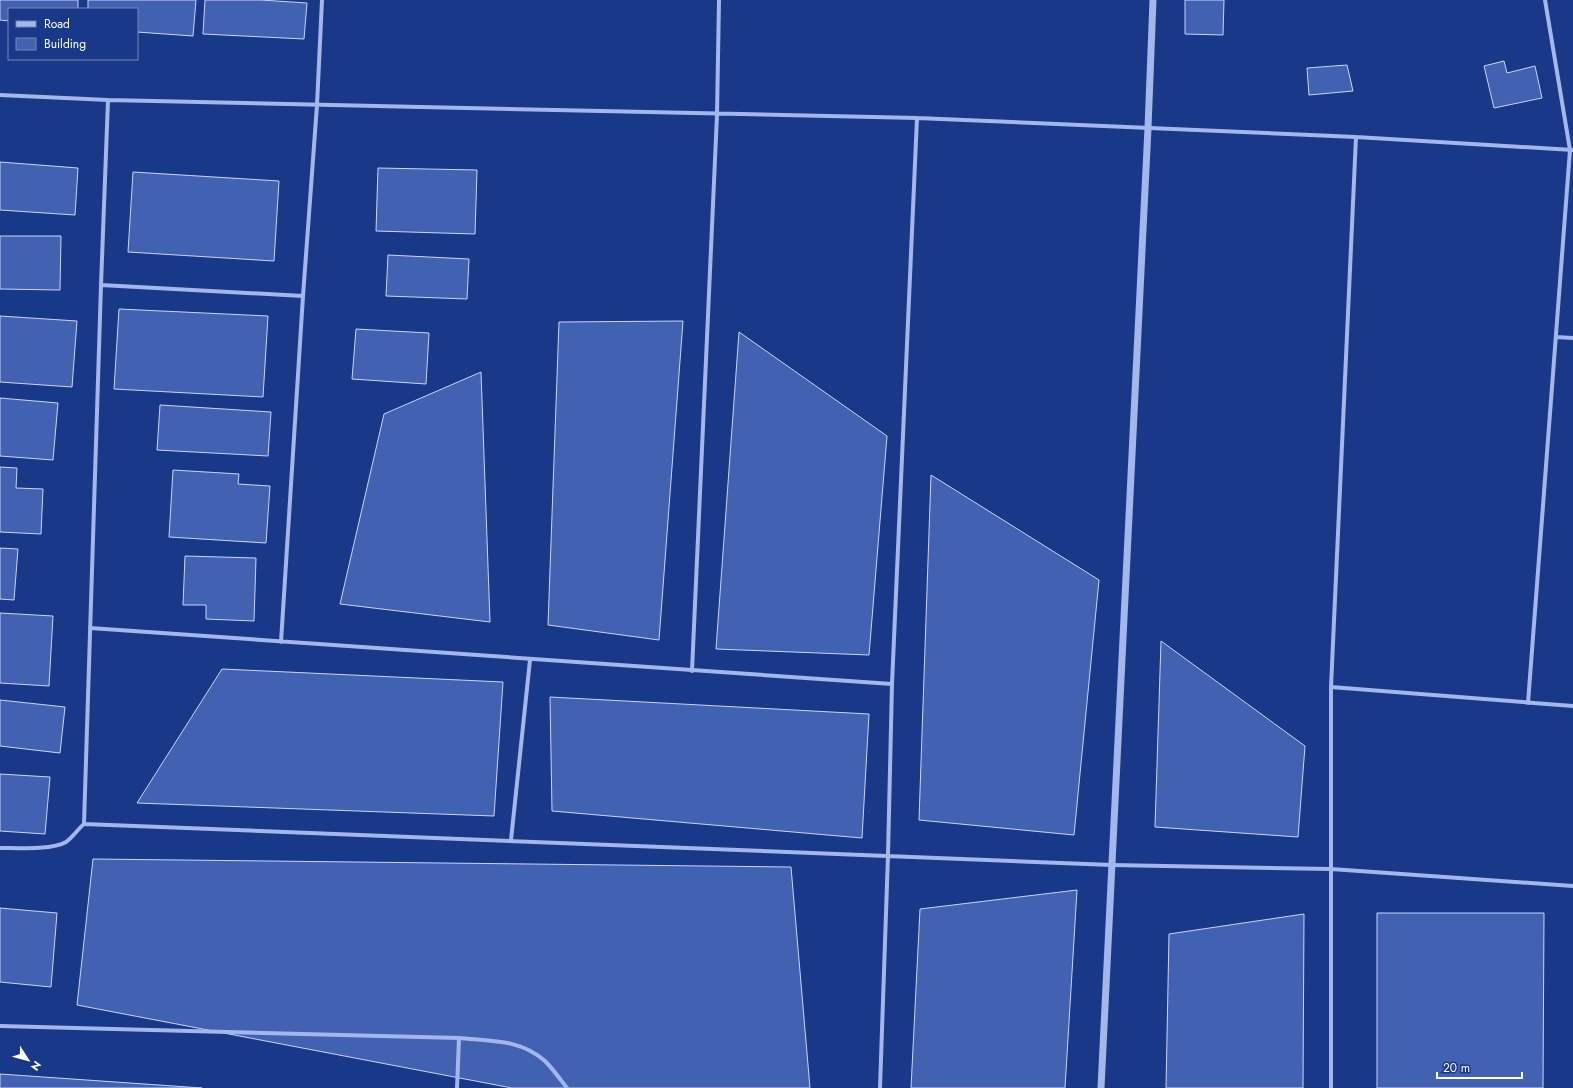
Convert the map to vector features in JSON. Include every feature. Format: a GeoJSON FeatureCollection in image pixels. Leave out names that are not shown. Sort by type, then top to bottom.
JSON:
{"type":"FeatureCollection","features":[{"type":"Feature","properties":{"kind":"street"},"geometry":{"type":"LineString","coordinates":[[281,642],[303,296],[318,105],[322,0]]}},
{"type":"Feature","properties":{"kind":"street"},"geometry":{"type":"LineString","coordinates":[[692,671],[717,115],[719,0]]}},
{"type":"Feature","properties":{"kind":"street"},"geometry":{"type":"LineString","coordinates":[[1101,1088],[1153,0]]}},
{"type":"Feature","properties":{"kind":"street"},"geometry":{"type":"LineString","coordinates":[[1528,703],[1572,150],[1545,0]]}},
{"type":"Feature","properties":{"kind":"street"},"geometry":{"type":"LineString","coordinates":[[0,95],[108,100],[717,115],[917,118],[1356,137],[1572,150]]}},
{"type":"Feature","properties":{"kind":"street"},"geometry":{"type":"LineString","coordinates":[[0,848],[18,849],[54,846],[66,842],[84,824],[100,285],[108,100]]}},
{"type":"Feature","properties":{"kind":"street"},"geometry":{"type":"LineString","coordinates":[[880,1088],[892,684],[917,118]]}},
{"type":"Feature","properties":{"kind":"street"},"geometry":{"type":"LineString","coordinates":[[1331,1088],[1331,687],[1356,137]]}},
{"type":"Feature","properties":{"kind":"street"},"geometry":{"type":"LineString","coordinates":[[100,285],[303,296]]}},
{"type":"Feature","properties":{"kind":"street"},"geometry":{"type":"LineString","coordinates":[[1556,337],[1573,338]]}},
{"type":"Feature","properties":{"kind":"street"},"geometry":{"type":"LineString","coordinates":[[90,628],[530,660],[892,684]]}},
{"type":"Feature","properties":{"kind":"street"},"geometry":{"type":"LineString","coordinates":[[511,840],[530,660]]}},
{"type":"Feature","properties":{"kind":"street"},"geometry":{"type":"LineString","coordinates":[[1331,687],[1573,706]]}},
{"type":"Feature","properties":{"kind":"street"},"geometry":{"type":"LineString","coordinates":[[84,824],[1112,865],[1331,869],[1573,886]]}},
{"type":"Feature","properties":{"kind":"street"},"geometry":{"type":"LineString","coordinates":[[0,1026],[459,1038],[502,1041],[526,1048],[545,1062],[567,1088]]}},
{"type":"Feature","properties":{"kind":"street"},"geometry":{"type":"LineString","coordinates":[[457,1088],[459,1038]]}},
{"type":"Feature","properties":{"kind":"building"},"geometry":{"type":"Polygon","coordinates":[[[0,0],[78,0],[78,8],[8,8],[8,21],[0,20],[0,0]]]}},
{"type":"Feature","properties":{"kind":"building"},"geometry":{"type":"Polygon","coordinates":[[[88,0],[196,0],[193,36],[138,32],[138,8],[88,8],[88,0]]]}},
{"type":"Feature","properties":{"kind":"building"},"geometry":{"type":"Polygon","coordinates":[[[205,0],[261,0],[307,3],[304,39],[203,34],[205,0]]]}},
{"type":"Feature","properties":{"kind":"building"},"geometry":{"type":"Polygon","coordinates":[[[1185,0],[1224,0],[1223,35],[1185,34],[1185,0]]]}},
{"type":"Feature","properties":{"kind":"building"},"geometry":{"type":"Polygon","coordinates":[[[1504,61],[1507,73],[1535,66],[1542,98],[1494,108],[1484,66],[1504,61]]]}},
{"type":"Feature","properties":{"kind":"building"},"geometry":{"type":"Polygon","coordinates":[[[1347,65],[1353,91],[1309,95],[1307,68],[1347,65]]]}},
{"type":"Feature","properties":{"kind":"building"},"geometry":{"type":"Polygon","coordinates":[[[0,162],[78,168],[75,215],[0,210],[0,162]]]}},
{"type":"Feature","properties":{"kind":"building"},"geometry":{"type":"Polygon","coordinates":[[[378,168],[477,170],[475,234],[376,231],[378,168]]]}},
{"type":"Feature","properties":{"kind":"building"},"geometry":{"type":"Polygon","coordinates":[[[133,172],[279,181],[274,261],[128,252],[133,172]]]}},
{"type":"Feature","properties":{"kind":"building"},"geometry":{"type":"Polygon","coordinates":[[[0,236],[61,236],[60,290],[0,289],[0,236]]]}},
{"type":"Feature","properties":{"kind":"building"},"geometry":{"type":"Polygon","coordinates":[[[388,255],[469,259],[467,299],[386,296],[388,255]]]}},
{"type":"Feature","properties":{"kind":"building"},"geometry":{"type":"Polygon","coordinates":[[[119,309],[268,316],[263,397],[114,389],[119,309]]]}},
{"type":"Feature","properties":{"kind":"building"},"geometry":{"type":"Polygon","coordinates":[[[0,316],[77,321],[72,387],[0,382],[0,316]]]}},
{"type":"Feature","properties":{"kind":"building"},"geometry":{"type":"Polygon","coordinates":[[[683,321],[659,640],[548,625],[559,322],[683,321]]]}},
{"type":"Feature","properties":{"kind":"building"},"geometry":{"type":"Polygon","coordinates":[[[356,329],[429,333],[426,384],[352,379],[356,329]]]}},
{"type":"Feature","properties":{"kind":"building"},"geometry":{"type":"Polygon","coordinates":[[[739,332],[887,436],[869,655],[716,649],[739,332]]]}},
{"type":"Feature","properties":{"kind":"building"},"geometry":{"type":"Polygon","coordinates":[[[481,372],[490,622],[340,604],[384,414],[481,372]]]}},
{"type":"Feature","properties":{"kind":"building"},"geometry":{"type":"Polygon","coordinates":[[[0,398],[58,403],[53,460],[0,456],[0,398]]]}},
{"type":"Feature","properties":{"kind":"building"},"geometry":{"type":"Polygon","coordinates":[[[160,405],[271,412],[268,456],[157,450],[160,405]]]}},
{"type":"Feature","properties":{"kind":"building"},"geometry":{"type":"Polygon","coordinates":[[[0,467],[17,468],[16,488],[43,489],[41,534],[0,532],[0,467]]]}},
{"type":"Feature","properties":{"kind":"building"},"geometry":{"type":"Polygon","coordinates":[[[173,470],[239,474],[238,484],[270,486],[266,543],[169,537],[173,470]]]}},
{"type":"Feature","properties":{"kind":"building"},"geometry":{"type":"Polygon","coordinates":[[[931,475],[1099,580],[1074,835],[919,820],[931,475]]]}},
{"type":"Feature","properties":{"kind":"building"},"geometry":{"type":"Polygon","coordinates":[[[0,548],[18,549],[14,600],[0,599],[0,548]]]}},
{"type":"Feature","properties":{"kind":"building"},"geometry":{"type":"Polygon","coordinates":[[[185,556],[256,558],[254,621],[206,619],[206,605],[183,605],[185,556]]]}},
{"type":"Feature","properties":{"kind":"building"},"geometry":{"type":"Polygon","coordinates":[[[0,613],[53,616],[49,686],[0,683],[0,613]]]}},
{"type":"Feature","properties":{"kind":"building"},"geometry":{"type":"Polygon","coordinates":[[[1161,641],[1305,746],[1298,837],[1155,827],[1161,641]]]}},
{"type":"Feature","properties":{"kind":"building"},"geometry":{"type":"Polygon","coordinates":[[[222,669],[503,682],[494,816],[137,803],[222,669]]]}},
{"type":"Feature","properties":{"kind":"building"},"geometry":{"type":"Polygon","coordinates":[[[550,697],[869,714],[862,838],[552,811],[550,697]]]}},
{"type":"Feature","properties":{"kind":"building"},"geometry":{"type":"Polygon","coordinates":[[[0,700],[65,707],[60,753],[0,746],[0,700]]]}},
{"type":"Feature","properties":{"kind":"building"},"geometry":{"type":"Polygon","coordinates":[[[0,774],[50,777],[45,834],[0,831],[0,774]]]}},
{"type":"Feature","properties":{"kind":"building"},"geometry":{"type":"Polygon","coordinates":[[[93,859],[791,867],[810,1088],[512,1088],[77,1005],[93,859]]]}},
{"type":"Feature","properties":{"kind":"building"},"geometry":{"type":"Polygon","coordinates":[[[1077,890],[1065,1088],[911,1088],[920,909],[1077,890]]]}},
{"type":"Feature","properties":{"kind":"building"},"geometry":{"type":"Polygon","coordinates":[[[0,908],[57,913],[51,987],[0,982],[0,908]]]}},
{"type":"Feature","properties":{"kind":"building"},"geometry":{"type":"Polygon","coordinates":[[[1377,913],[1544,913],[1543,1088],[1377,1088],[1377,913]]]}},
{"type":"Feature","properties":{"kind":"building"},"geometry":{"type":"Polygon","coordinates":[[[1304,914],[1303,1088],[1166,1088],[1169,934],[1304,914]]]}},
{"type":"Feature","properties":{"kind":"building"},"geometry":{"type":"Polygon","coordinates":[[[0,1074],[202,1088],[0,1088],[0,1074]]]}}]}
